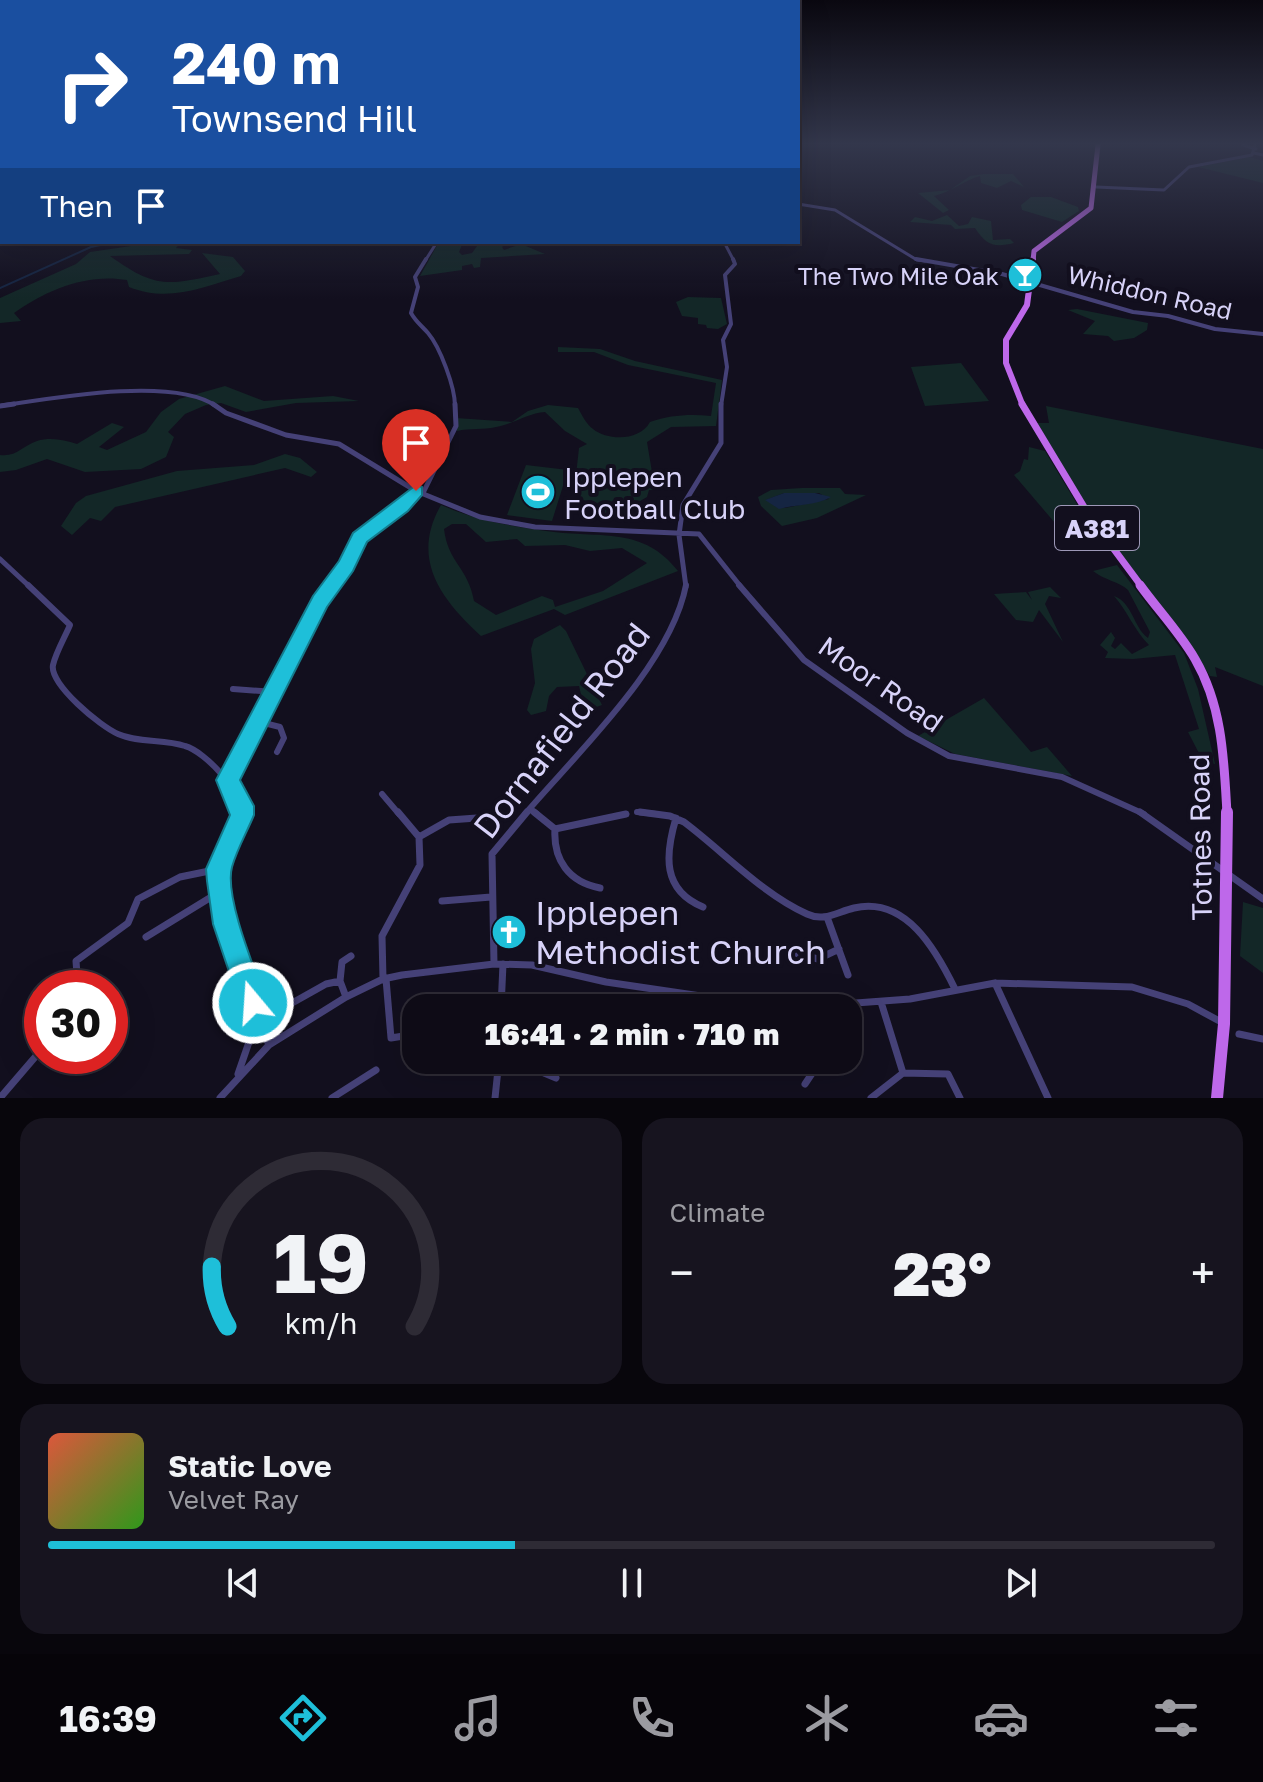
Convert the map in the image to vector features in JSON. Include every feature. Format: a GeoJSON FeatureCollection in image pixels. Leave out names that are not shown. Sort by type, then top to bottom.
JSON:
{"type":"FeatureCollection","features":[{"type":"Feature","properties":{"kind":"main road","name":"Totnes Road"},"geometry":{"type":"LineString","coordinates":[[1093,196],[1089,210],[1036,247],[1031,258],[1027,305],[1006,340],[1006,363],[1025,412],[1042,442],[1114,552],[1184,641],[1210,690],[1226,767],[1224,1024],[1217,1098]]}},
{"type":"Feature","properties":{"kind":"street","name":"Whiddon Road"},"geometry":{"type":"LineString","coordinates":[[800,204],[835,210],[917,260],[967,267],[1031,282],[1133,312],[1168,316],[1215,329],[1263,334]]}},
{"type":"Feature","properties":{"kind":"street"},"geometry":{"type":"LineString","coordinates":[[228,780],[320,601],[347,566],[360,538],[419,492],[456,426],[455,389],[428,333],[418,326],[411,313],[418,287],[415,277],[436,244]]}},
{"type":"Feature","properties":{"kind":"street"},"geometry":{"type":"LineString","coordinates":[[0,406],[94,392],[190,394],[226,413],[286,435],[339,444],[419,492],[480,517],[535,527],[679,531],[689,491],[721,443],[719,415],[727,367],[723,340],[731,324],[725,307],[724,285],[725,275],[735,264],[725,244]]}},
{"type":"Feature","properties":{"kind":"street","name":"Dornafield Road"},"geometry":{"type":"LineString","coordinates":[[500,994],[491,897],[492,854],[664,647],[681,613],[687,582],[679,531]]}},
{"type":"Feature","properties":{"kind":"street","name":"Moor Road"},"geometry":{"type":"LineString","coordinates":[[679,531],[699,534],[738,586],[804,660],[907,733],[949,756],[1043,772],[1081,783],[1153,819],[1227,877],[1263,899]]}},
{"type":"Feature","properties":{"kind":"street"},"geometry":{"type":"LineString","coordinates":[[0,559],[70,625],[52,667],[55,681],[97,721],[119,735],[188,746],[228,780],[242,806],[242,815],[219,869],[226,924],[269,1045]]}},
{"type":"Feature","properties":{"kind":"street"},"geometry":{"type":"LineString","coordinates":[[233,689],[275,692]]}},
{"type":"Feature","properties":{"kind":"street"},"geometry":{"type":"LineString","coordinates":[[260,722],[280,727],[284,738],[277,752]]}},
{"type":"Feature","properties":{"kind":"street"},"geometry":{"type":"LineString","coordinates":[[382,794],[419,837],[420,865],[382,936],[391,1038],[402,1036]]}},
{"type":"Feature","properties":{"kind":"street"},"geometry":{"type":"LineString","coordinates":[[530,809],[555,829]]}},
{"type":"Feature","properties":{"kind":"street"},"geometry":{"type":"LineString","coordinates":[[637,812],[676,818],[779,897],[809,914],[827,917],[866,906],[893,910],[920,933],[955,989]]}},
{"type":"Feature","properties":{"kind":"street"},"geometry":{"type":"LineString","coordinates":[[555,829],[626,814]]}},
{"type":"Feature","properties":{"kind":"street"},"geometry":{"type":"LineString","coordinates":[[419,837],[449,820],[491,817]]}},
{"type":"Feature","properties":{"kind":"street"},"geometry":{"type":"LineString","coordinates":[[676,818],[667,856],[668,873],[677,893],[703,907]]}},
{"type":"Feature","properties":{"kind":"street"},"geometry":{"type":"LineString","coordinates":[[555,829],[553,847],[564,868],[582,883],[600,888]]}},
{"type":"Feature","properties":{"kind":"street"},"geometry":{"type":"LineString","coordinates":[[77,970],[76,961],[128,923],[138,899],[180,877],[219,869]]}},
{"type":"Feature","properties":{"kind":"street"},"geometry":{"type":"LineString","coordinates":[[146,937],[221,891]]}},
{"type":"Feature","properties":{"kind":"street"},"geometry":{"type":"LineString","coordinates":[[669,901],[677,893]]}},
{"type":"Feature","properties":{"kind":"street"},"geometry":{"type":"LineString","coordinates":[[442,901],[491,897]]}},
{"type":"Feature","properties":{"kind":"street"},"geometry":{"type":"LineString","coordinates":[[827,917],[848,975]]}},
{"type":"Feature","properties":{"kind":"street"},"geometry":{"type":"LineString","coordinates":[[798,954],[818,959],[839,949]]}},
{"type":"Feature","properties":{"kind":"street"},"geometry":{"type":"LineString","coordinates":[[346,997],[340,981],[342,962],[351,956]]}},
{"type":"Feature","properties":{"kind":"street"},"geometry":{"type":"LineString","coordinates":[[220,1098],[269,1045],[346,997],[384,979],[498,964],[549,967],[606,982],[689,994]]}},
{"type":"Feature","properties":{"kind":"street"},"geometry":{"type":"LineString","coordinates":[[285,1007],[326,984],[340,981]]}},
{"type":"Feature","properties":{"kind":"street"},"geometry":{"type":"LineString","coordinates":[[995,983],[1048,1098]]}},
{"type":"Feature","properties":{"kind":"street"},"geometry":{"type":"LineString","coordinates":[[862,1003],[995,983],[1132,987],[1188,1004],[1224,1024]]}},
{"type":"Feature","properties":{"kind":"street"},"geometry":{"type":"LineString","coordinates":[[881,1002],[903,1073]]}},
{"type":"Feature","properties":{"kind":"street"},"geometry":{"type":"LineString","coordinates":[[237,1079],[258,1018]]}},
{"type":"Feature","properties":{"kind":"street"},"geometry":{"type":"LineString","coordinates":[[1239,1034],[1263,1039]]}},
{"type":"Feature","properties":{"kind":"street"},"geometry":{"type":"LineString","coordinates":[[0,1098],[24,1070]]}},
{"type":"Feature","properties":{"kind":"street"},"geometry":{"type":"LineString","coordinates":[[332,1098],[376,1070]]}},
{"type":"Feature","properties":{"kind":"street"},"geometry":{"type":"LineString","coordinates":[[871,1098],[903,1073],[948,1074],[960,1098]]}},
{"type":"Feature","properties":{"kind":"street"},"geometry":{"type":"LineString","coordinates":[[495,1098],[498,1074]]}},
{"type":"Feature","properties":{"kind":"street"},"geometry":{"type":"LineString","coordinates":[[546,1074],[556,1078]]}},
{"type":"Feature","properties":{"kind":"street"},"geometry":{"type":"LineString","coordinates":[[805,1084],[812,1074]]}},
{"type":"Feature","properties":{"kind":"green space"},"geometry":{"type":"Polygon","coordinates":[[[922,196],[934,196],[949,210],[943,213],[922,196]]]}},
{"type":"Feature","properties":{"kind":"green space"},"geometry":{"type":"Polygon","coordinates":[[[1031,197],[1051,197],[1078,207],[1079,211],[1062,222],[1022,210],[1021,205],[1031,197]]]}},
{"type":"Feature","properties":{"kind":"green space"},"geometry":{"type":"Polygon","coordinates":[[[947,215],[959,226],[968,224],[972,217],[991,221],[993,240],[1010,239],[1014,243],[991,244],[975,228],[955,229],[951,225],[910,222],[915,217],[932,221],[947,215]]]}},
{"type":"Feature","properties":{"kind":"green space"},"geometry":{"type":"Polygon","coordinates":[[[179,244],[176,248],[192,250],[189,254],[110,256],[139,274],[162,282],[220,274],[202,253],[233,257],[245,271],[241,276],[213,285],[186,292],[158,294],[129,287],[127,280],[82,281],[26,305],[14,313],[21,321],[0,323],[0,298],[76,264],[90,252],[179,244]]]}},
{"type":"Feature","properties":{"kind":"green space"},"geometry":{"type":"Polygon","coordinates":[[[438,244],[462,244],[459,252],[462,255],[472,253],[479,244],[505,244],[502,247],[504,250],[521,244],[545,254],[481,258],[480,267],[474,268],[472,264],[462,266],[462,270],[420,276],[438,244]]]}},
{"type":"Feature","properties":{"kind":"green space"},"geometry":{"type":"Polygon","coordinates":[[[688,297],[721,298],[727,324],[718,329],[707,328],[698,324],[698,318],[682,316],[676,302],[688,297]]]}},
{"type":"Feature","properties":{"kind":"green space"},"geometry":{"type":"Polygon","coordinates":[[[1077,309],[1148,323],[1147,330],[1134,338],[1114,341],[1108,336],[1083,334],[1095,321],[1068,310],[1077,309]]]}},
{"type":"Feature","properties":{"kind":"green space"},"geometry":{"type":"Polygon","coordinates":[[[558,347],[600,349],[635,361],[722,380],[716,426],[671,427],[647,442],[655,490],[649,490],[647,497],[635,504],[631,518],[605,518],[603,507],[578,498],[574,493],[579,448],[587,444],[565,431],[545,412],[496,427],[457,431],[456,418],[512,422],[528,411],[548,405],[578,408],[586,422],[599,433],[615,437],[632,436],[650,422],[665,418],[711,416],[716,383],[628,365],[594,352],[558,352],[558,347]]]}},
{"type":"Feature","properties":{"kind":"green space"},"geometry":{"type":"Polygon","coordinates":[[[961,363],[989,401],[925,406],[911,367],[961,363]]]}},
{"type":"Feature","properties":{"kind":"green space"},"geometry":{"type":"Polygon","coordinates":[[[225,386],[264,401],[333,396],[359,401],[296,403],[246,412],[221,403],[206,405],[185,414],[168,432],[174,437],[166,457],[141,469],[85,472],[47,459],[0,472],[0,455],[15,453],[37,441],[47,439],[77,444],[112,423],[124,427],[99,447],[107,450],[146,432],[161,412],[179,399],[225,386]]]}},
{"type":"Feature","properties":{"kind":"green space"},"geometry":{"type":"Polygon","coordinates":[[[1046,406],[1263,449],[1263,686],[1215,667],[1217,677],[1210,676],[1176,624],[1100,528],[1037,423],[1049,423],[1046,406]]]}},
{"type":"Feature","properties":{"kind":"green space"},"geometry":{"type":"Polygon","coordinates":[[[1029,447],[1045,451],[1083,514],[1055,523],[1014,475],[1020,471],[1024,459],[1028,460],[1029,447]]]}},
{"type":"Feature","properties":{"kind":"green space"},"geometry":{"type":"Polygon","coordinates":[[[285,454],[300,458],[317,472],[311,477],[285,468],[115,507],[101,521],[90,518],[72,535],[61,526],[76,503],[86,496],[177,471],[254,465],[285,454]]]}},
{"type":"Feature","properties":{"kind":"green space","name":"Ipplepen Football Club"},"geometry":{"type":"Polygon","coordinates":[[[526,465],[568,470],[552,521],[507,515],[526,465]]]}},
{"type":"Feature","properties":{"kind":"green space"},"geometry":{"type":"Polygon","coordinates":[[[840,488],[845,494],[866,495],[817,518],[782,526],[761,506],[758,497],[771,490],[840,488]],[[784,493],[766,500],[785,508],[829,499],[819,493],[784,493]]]}},
{"type":"Feature","properties":{"kind":"green space"},"geometry":{"type":"Polygon","coordinates":[[[441,505],[511,525],[621,537],[651,547],[678,571],[565,615],[554,609],[481,636],[454,608],[434,577],[429,560],[432,525],[441,505]],[[452,524],[444,529],[446,540],[474,601],[496,615],[542,596],[553,600],[555,607],[603,591],[647,563],[622,548],[590,551],[565,545],[525,546],[517,539],[486,542],[466,524],[452,524]]]}},
{"type":"Feature","properties":{"kind":"green space"},"geometry":{"type":"Polygon","coordinates":[[[1117,565],[1184,653],[1198,689],[1215,764],[1203,761],[1188,732],[1199,729],[1175,655],[1105,658],[1108,652],[1100,645],[1111,632],[1115,638],[1111,646],[1115,649],[1121,643],[1132,654],[1149,645],[1114,596],[1125,604],[1148,638],[1150,632],[1128,590],[1093,571],[1117,565]]]}},
{"type":"Feature","properties":{"kind":"green space"},"geometry":{"type":"Polygon","coordinates":[[[1050,587],[1061,598],[1049,596],[1045,604],[1063,642],[1039,610],[1033,622],[1016,620],[994,594],[1026,592],[1032,600],[1028,592],[1050,587]]]}},
{"type":"Feature","properties":{"kind":"green space"},"geometry":{"type":"Polygon","coordinates":[[[560,625],[566,631],[602,705],[585,711],[579,686],[557,687],[549,696],[546,711],[531,715],[527,710],[535,683],[531,649],[534,639],[560,625]]]}},
{"type":"Feature","properties":{"kind":"green space"},"geometry":{"type":"Polygon","coordinates":[[[984,698],[1031,752],[1047,747],[1072,776],[955,754],[918,736],[984,698]]]}},
{"type":"Feature","properties":{"kind":"green space"},"geometry":{"type":"Polygon","coordinates":[[[1243,902],[1263,908],[1263,973],[1240,956],[1243,902]]]}},
{"type":"Feature","properties":{"kind":"water"},"geometry":{"type":"Polygon","coordinates":[[[784,493],[815,493],[831,497],[779,509],[765,500],[784,493]]]}},
{"type":"Feature","properties":{"kind":"waterway"},"geometry":{"type":"LineString","coordinates":[[0,288],[91,247],[105,244]]}},
{"type":"Feature","properties":{"kind":"place","name":"The Two Mile Oak"},"geometry":{"type":"Point","coordinates":[1025,275]}},
{"type":"Feature","properties":{"kind":"place","name":"Ipplepen Football Club"},"geometry":{"type":"Point","coordinates":[538,492]}},
{"type":"Feature","properties":{"kind":"place","name":"Ipplepen Methodist Church"},"geometry":{"type":"Point","coordinates":[509,932]}},
{"type":"Feature","properties":{"kind":"route"},"geometry":{"type":"LineString","coordinates":[[253,1003],[226,924],[219,881],[219,869],[242,815],[242,806],[228,780],[310,619],[347,566],[356,544],[402,507],[416,491]]}}]}
